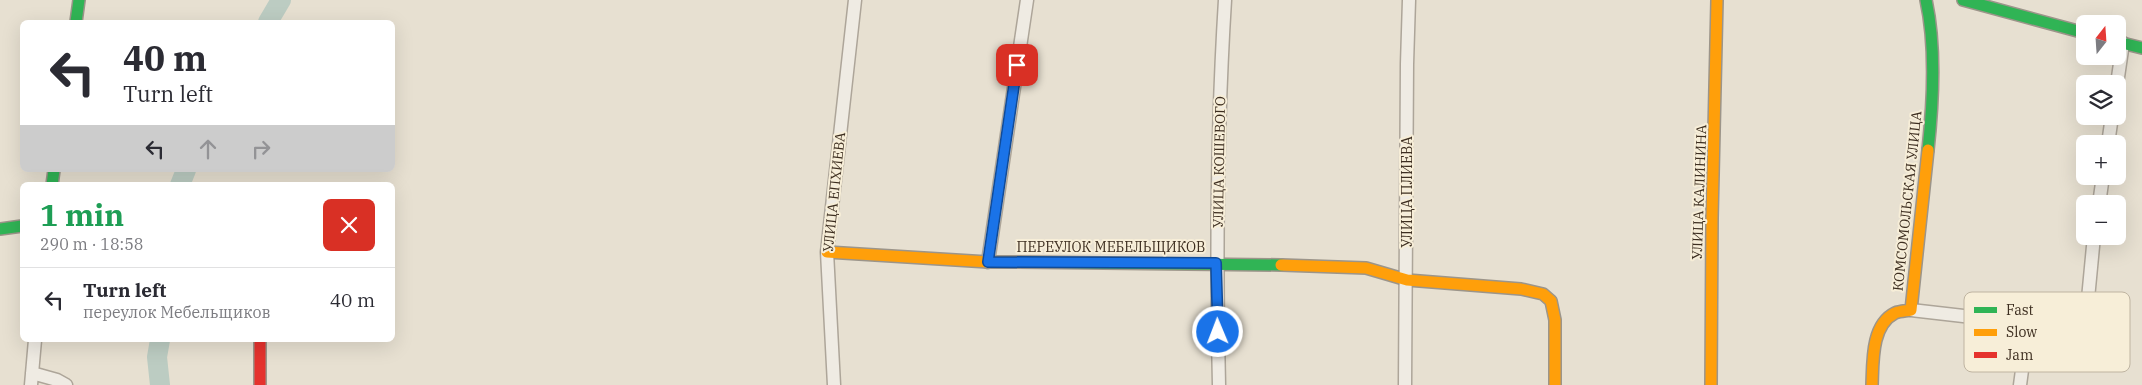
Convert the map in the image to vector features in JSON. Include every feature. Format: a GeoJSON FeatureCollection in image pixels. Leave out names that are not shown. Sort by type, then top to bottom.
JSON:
{"type":"FeatureCollection","features":[{"type":"Feature","properties":{"kind":"street"},"geometry":{"type":"LineString","coordinates":[[76,20],[79,0]]}},
{"type":"Feature","properties":{"kind":"street","name":"УЛИЦА ЕПХИЕВА"},"geometry":{"type":"LineString","coordinates":[[834,385],[827,252],[855,0]]}},
{"type":"Feature","properties":{"kind":"street"},"geometry":{"type":"LineString","coordinates":[[988,262],[1027,0]]}},
{"type":"Feature","properties":{"kind":"street","name":"УЛИЦА КОШЕВОГО"},"geometry":{"type":"LineString","coordinates":[[1219,385],[1216,263],[1225,0]]}},
{"type":"Feature","properties":{"kind":"street","name":"УЛИЦА ПЛИЕВА"},"geometry":{"type":"LineString","coordinates":[[1405,385],[1407,64],[1410,0]]}},
{"type":"Feature","properties":{"kind":"street","name":"УЛИЦА КАЛИНИНА"},"geometry":{"type":"LineString","coordinates":[[1711,385],[1712,218],[1717,0]]}},
{"type":"Feature","properties":{"kind":"street","name":"КОМСОМОЛЬСКАЯ УЛИЦА"},"geometry":{"type":"LineString","coordinates":[[1872,385],[1873,350],[1881,328],[1896,313],[1911,310],[1931,119],[1931,23],[1926,0]]}},
{"type":"Feature","properties":{"kind":"street"},"geometry":{"type":"LineString","coordinates":[[1963,0],[2076,31]]}},
{"type":"Feature","properties":{"kind":"street"},"geometry":{"type":"LineString","coordinates":[[2126,44],[2142,48]]}},
{"type":"Feature","properties":{"kind":"street"},"geometry":{"type":"LineString","coordinates":[[0,229],[20,226]]}},
{"type":"Feature","properties":{"kind":"street"},"geometry":{"type":"LineString","coordinates":[[2089,292],[2093,245]]}},
{"type":"Feature","properties":{"kind":"street","name":"ПЕРЕУЛОК МЕБЕЛЬЩИКОВ"},"geometry":{"type":"LineString","coordinates":[[827,252],[988,262],[1216,263],[1366,268],[1407,280],[1521,289],[1543,294],[1551,301],[1555,320],[1555,385]]}},
{"type":"Feature","properties":{"kind":"street"},"geometry":{"type":"LineString","coordinates":[[1911,310],[1964,317]]}},
{"type":"Feature","properties":{"kind":"street"},"geometry":{"type":"LineString","coordinates":[[35,342],[31,379],[57,380],[66,385]]}},
{"type":"Feature","properties":{"kind":"street"},"geometry":{"type":"LineString","coordinates":[[260,342],[260,385]]}},
{"type":"Feature","properties":{"kind":"street"},"geometry":{"type":"LineString","coordinates":[[2020,385],[2022,372]]}},
{"type":"Feature","properties":{"kind":"waterway"},"geometry":{"type":"LineString","coordinates":[[269,20],[281,0]]}},
{"type":"Feature","properties":{"kind":"waterway"},"geometry":{"type":"LineString","coordinates":[[181,182],[185,172]]}},
{"type":"Feature","properties":{"kind":"waterway"},"geometry":{"type":"LineString","coordinates":[[160,342],[157,357],[160,385]]}},
{"type":"Feature","properties":{"kind":"traffic: fast"},"geometry":{"type":"LineString","coordinates":[[76,20],[79,0]]}},
{"type":"Feature","properties":{"kind":"traffic: fast"},"geometry":{"type":"LineString","coordinates":[[1926,0],[1931,36],[1933,75],[1928,150]]}},
{"type":"Feature","properties":{"kind":"traffic: fast"},"geometry":{"type":"LineString","coordinates":[[1963,0],[2076,31]]}},
{"type":"Feature","properties":{"kind":"traffic: fast"},"geometry":{"type":"LineString","coordinates":[[2126,44],[2142,48]]}},
{"type":"Feature","properties":{"kind":"traffic: fast"},"geometry":{"type":"LineString","coordinates":[[52,182],[54,172]]}},
{"type":"Feature","properties":{"kind":"traffic: fast"},"geometry":{"type":"LineString","coordinates":[[0,229],[20,226]]}},
{"type":"Feature","properties":{"kind":"traffic: fast"},"geometry":{"type":"LineString","coordinates":[[1019,262],[1281,265]]}},
{"type":"Feature","properties":{"kind":"traffic: slow"},"geometry":{"type":"LineString","coordinates":[[1711,385],[1712,218],[1717,0]]}},
{"type":"Feature","properties":{"kind":"traffic: slow"},"geometry":{"type":"LineString","coordinates":[[1872,385],[1873,355],[1881,326],[1895,313],[1911,310],[1928,150]]}},
{"type":"Feature","properties":{"kind":"traffic: slow"},"geometry":{"type":"LineString","coordinates":[[827,252],[988,262],[1019,262]]}},
{"type":"Feature","properties":{"kind":"traffic: slow"},"geometry":{"type":"LineString","coordinates":[[1281,265],[1366,268],[1407,280],[1521,289],[1543,294],[1551,301],[1555,320],[1555,385]]}},
{"type":"Feature","properties":{"kind":"traffic: jam"},"geometry":{"type":"LineString","coordinates":[[260,342],[260,385]]}},
{"type":"Feature","properties":{"kind":"route"},"geometry":{"type":"LineString","coordinates":[[1017,65],[988,262],[1216,263],[1218,332]]}}]}
